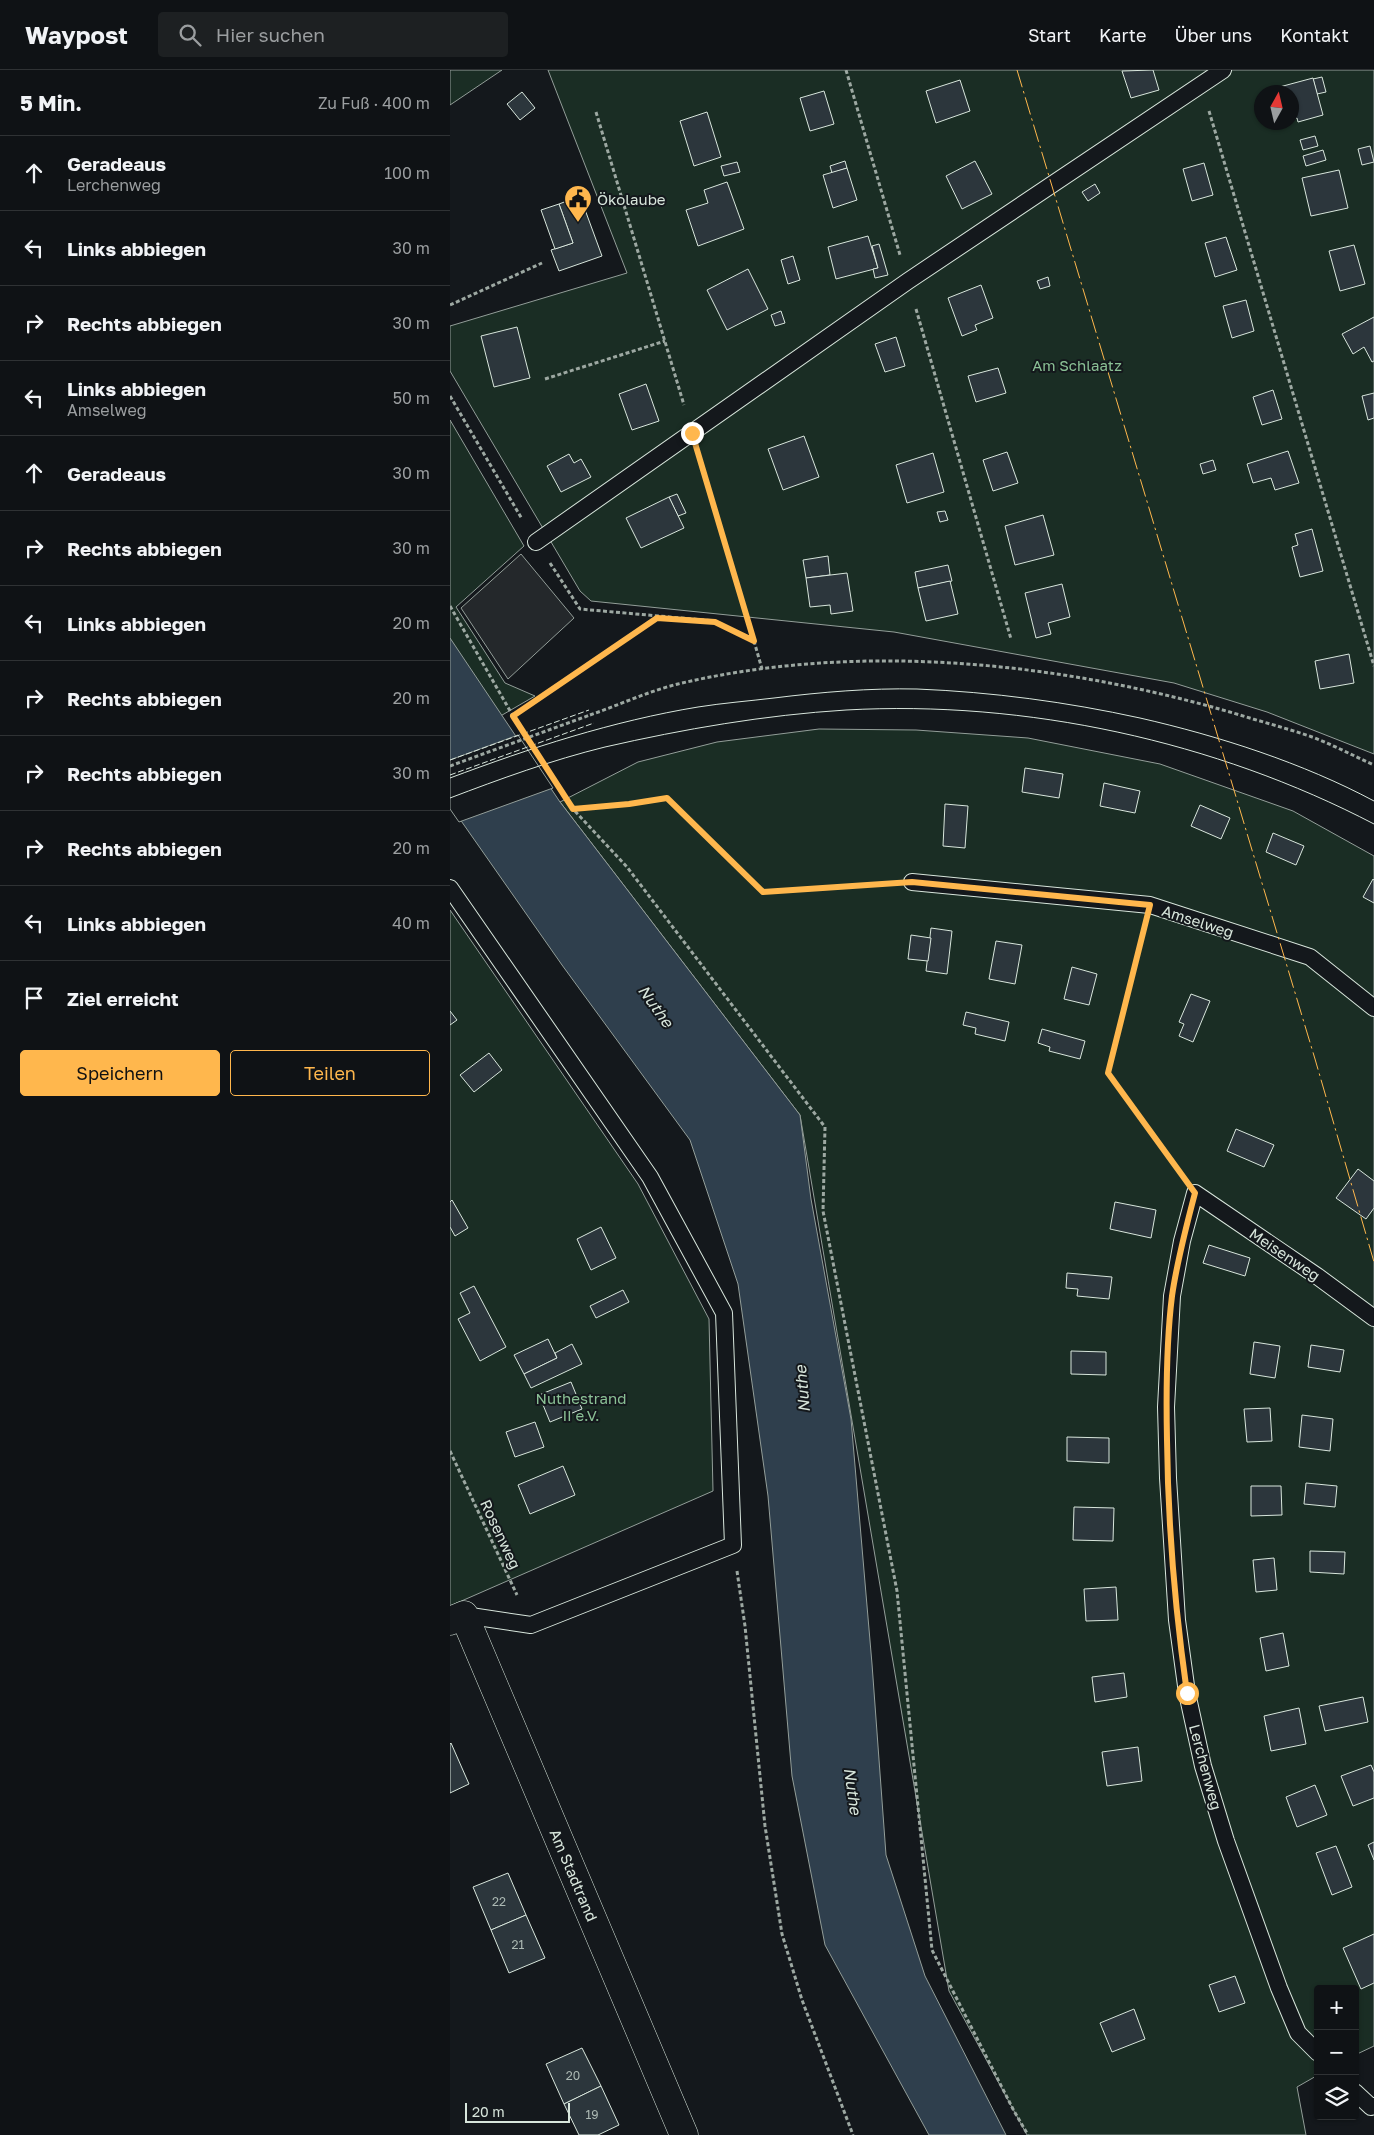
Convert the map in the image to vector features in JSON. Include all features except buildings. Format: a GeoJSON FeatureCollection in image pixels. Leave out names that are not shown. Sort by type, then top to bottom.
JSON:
{"type":"FeatureCollection","features":[{"type":"Feature","properties":{"kind":"street","name":"Am Stadtrand"},"geometry":{"type":"LineString","coordinates":[[457,1618],[684,2135]]}},
{"type":"Feature","properties":{"kind":"lane"},"geometry":{"type":"LineString","coordinates":[[536,542],[908,281],[1223,70]]}},
{"type":"Feature","properties":{"kind":"lane","name":"Amselweg"},"geometry":{"type":"LineString","coordinates":[[912,882],[1150,905],[1310,957],[1374,1008]]}},
{"type":"Feature","properties":{"kind":"lane"},"geometry":{"type":"LineString","coordinates":[[450,888],[650,1177],[724,1313],[733,1545],[531,1625],[457,1618]]}},
{"type":"Feature","properties":{"kind":"lane","name":"Meisenweg"},"geometry":{"type":"LineString","coordinates":[[1195,1193],[1317,1276],[1374,1318]]}},
{"type":"Feature","properties":{"kind":"lane","name":"Lerchenweg"},"geometry":{"type":"LineString","coordinates":[[1195,1193],[1182,1241],[1172,1296],[1166,1407],[1168,1478],[1177,1620],[1187,1693],[1203,1766],[1226,1841],[1279,1988],[1298,2033],[1314,2049]]}},
{"type":"Feature","properties":{"kind":"lane"},"geometry":{"type":"LineString","coordinates":[[1359,2096],[1371,2107],[1374,2106]]}},
{"type":"Feature","properties":{"kind":"path"},"geometry":{"type":"LineString","coordinates":[[846,70],[1011,639]]}},
{"type":"Feature","properties":{"kind":"path"},"geometry":{"type":"LineString","coordinates":[[1201,85],[1374,666]]}},
{"type":"Feature","properties":{"kind":"path"},"geometry":{"type":"LineString","coordinates":[[596,112],[762,670]]}},
{"type":"Feature","properties":{"kind":"path"},"geometry":{"type":"LineString","coordinates":[[450,305],[542,263]]}},
{"type":"Feature","properties":{"kind":"path"},"geometry":{"type":"LineString","coordinates":[[545,378],[665,342]]}},
{"type":"Feature","properties":{"kind":"path"},"geometry":{"type":"LineString","coordinates":[[450,396],[536,542],[580,609],[657,618],[715,622],[754,641]]}},
{"type":"Feature","properties":{"kind":"path"},"geometry":{"type":"LineString","coordinates":[[450,606],[513,716],[573,809],[627,867],[825,1127],[823,1211],[897,1591],[932,1950],[1028,2135]]}},
{"type":"Feature","properties":{"kind":"path"},"geometry":{"type":"LineString","coordinates":[[513,716],[657,618]]}},
{"type":"Feature","properties":{"kind":"path"},"geometry":{"type":"LineString","coordinates":[[450,766],[677,684],[762,670],[840,661],[918,661],[1038,670],[1197,702],[1315,738],[1374,764]]}},
{"type":"Feature","properties":{"kind":"path"},"geometry":{"type":"LineString","coordinates":[[573,809],[629,804],[667,798],[763,892],[912,882]]}},
{"type":"Feature","properties":{"kind":"path"},"geometry":{"type":"LineString","coordinates":[[1150,905],[1108,1073],[1195,1193]]}},
{"type":"Feature","properties":{"kind":"path","name":"Rosenweg"},"geometry":{"type":"LineString","coordinates":[[450,1452],[531,1625]]}},
{"type":"Feature","properties":{"kind":"path"},"geometry":{"type":"LineString","coordinates":[[733,1545],[745,1626],[765,1826],[782,1934],[802,2000],[853,2135]]}},
{"type":"Feature","properties":{"kind":"green space"},"geometry":{"type":"Polygon","coordinates":[[[450,70],[502,70],[450,105],[450,70]]]}},
{"type":"Feature","properties":{"kind":"green space","name":"Am Schlaatz"},"geometry":{"type":"Polygon","coordinates":[[[548,70],[1374,70],[1374,754],[1267,712],[1174,683],[894,632],[591,601],[580,591],[450,371],[450,326],[627,273],[548,70]]]}},
{"type":"Feature","properties":{"kind":"green space"},"geometry":{"type":"Polygon","coordinates":[[[450,420],[524,546],[456,607],[505,683],[535,696],[497,718],[450,644],[450,420]]]}},
{"type":"Feature","properties":{"kind":"green space"},"geometry":{"type":"Polygon","coordinates":[[[819,729],[916,730],[1028,738],[1160,764],[1293,811],[1374,856],[1374,2046],[1359,2053],[1359,1985],[1314,1985],[1314,2077],[1297,2087],[1306,2135],[1027,2135],[949,1991],[800,1115],[560,802],[638,762],[717,742],[819,729]]]}},
{"type":"Feature","properties":{"kind":"green space","name":"Nuthestrand II e.V."},"geometry":{"type":"Polygon","coordinates":[[[450,910],[638,1184],[709,1319],[713,1491],[450,1606],[450,910]]]}},
{"type":"Feature","properties":{"kind":"shaded area"},"geometry":{"type":"Polygon","coordinates":[[[521,554],[574,618],[508,679],[461,608],[521,554]]]}},
{"type":"Feature","properties":{"kind":"water","name":"Nuthe"},"geometry":{"type":"Polygon","coordinates":[[[450,638],[560,802],[800,1115],[811,1199],[851,1419],[886,1855],[925,1976],[1006,2135],[929,2135],[825,1945],[792,1776],[768,1496],[738,1284],[690,1140],[562,965],[450,805],[450,638]]]}},
{"type":"Feature","properties":{"kind":"pier"},"geometry":{"type":"Polygon","coordinates":[[[518,735],[553,788],[459,822],[450,809],[450,760],[518,735]]]}},
{"type":"Feature","properties":{"kind":"tram line"},"geometry":{"type":"LineString","coordinates":[[450,778],[572,736],[666,713],[717,704],[810,694],[917,689],[1001,695],[1113,712],[1170,725],[1230,742],[1290,763],[1347,787],[1374,801]]}},
{"type":"Feature","properties":{"kind":"tram line"},"geometry":{"type":"LineString","coordinates":[[450,798],[565,758],[665,734],[785,715],[846,710],[914,709],[982,712],[1050,720],[1118,732],[1185,749],[1250,770],[1313,795],[1374,824]]}},
{"type":"Feature","properties":{"kind":"fence"},"geometry":{"type":"LineString","coordinates":[[450,760],[589,710]]}},
{"type":"Feature","properties":{"kind":"fence"},"geometry":{"type":"LineString","coordinates":[[450,775],[594,723]]}},
{"type":"Feature","properties":{"kind":"power"},"geometry":{"type":"LineString","coordinates":[[1017,70],[1315,1059],[1374,1262]]}},
{"type":"Feature","properties":{"kind":"place","name":"Ökolaube"},"geometry":{"type":"Point","coordinates":[578,223]}},
{"type":"Feature","properties":{"kind":"route"},"geometry":{"type":"LineString","coordinates":[[692,433],[754,641],[715,622],[657,618],[513,716],[573,809],[629,804],[667,798],[763,892],[912,882],[1150,905],[1108,1073],[1195,1193],[1182,1241],[1172,1296],[1166,1407],[1168,1478],[1177,1620],[1187,1693]]}}]}
